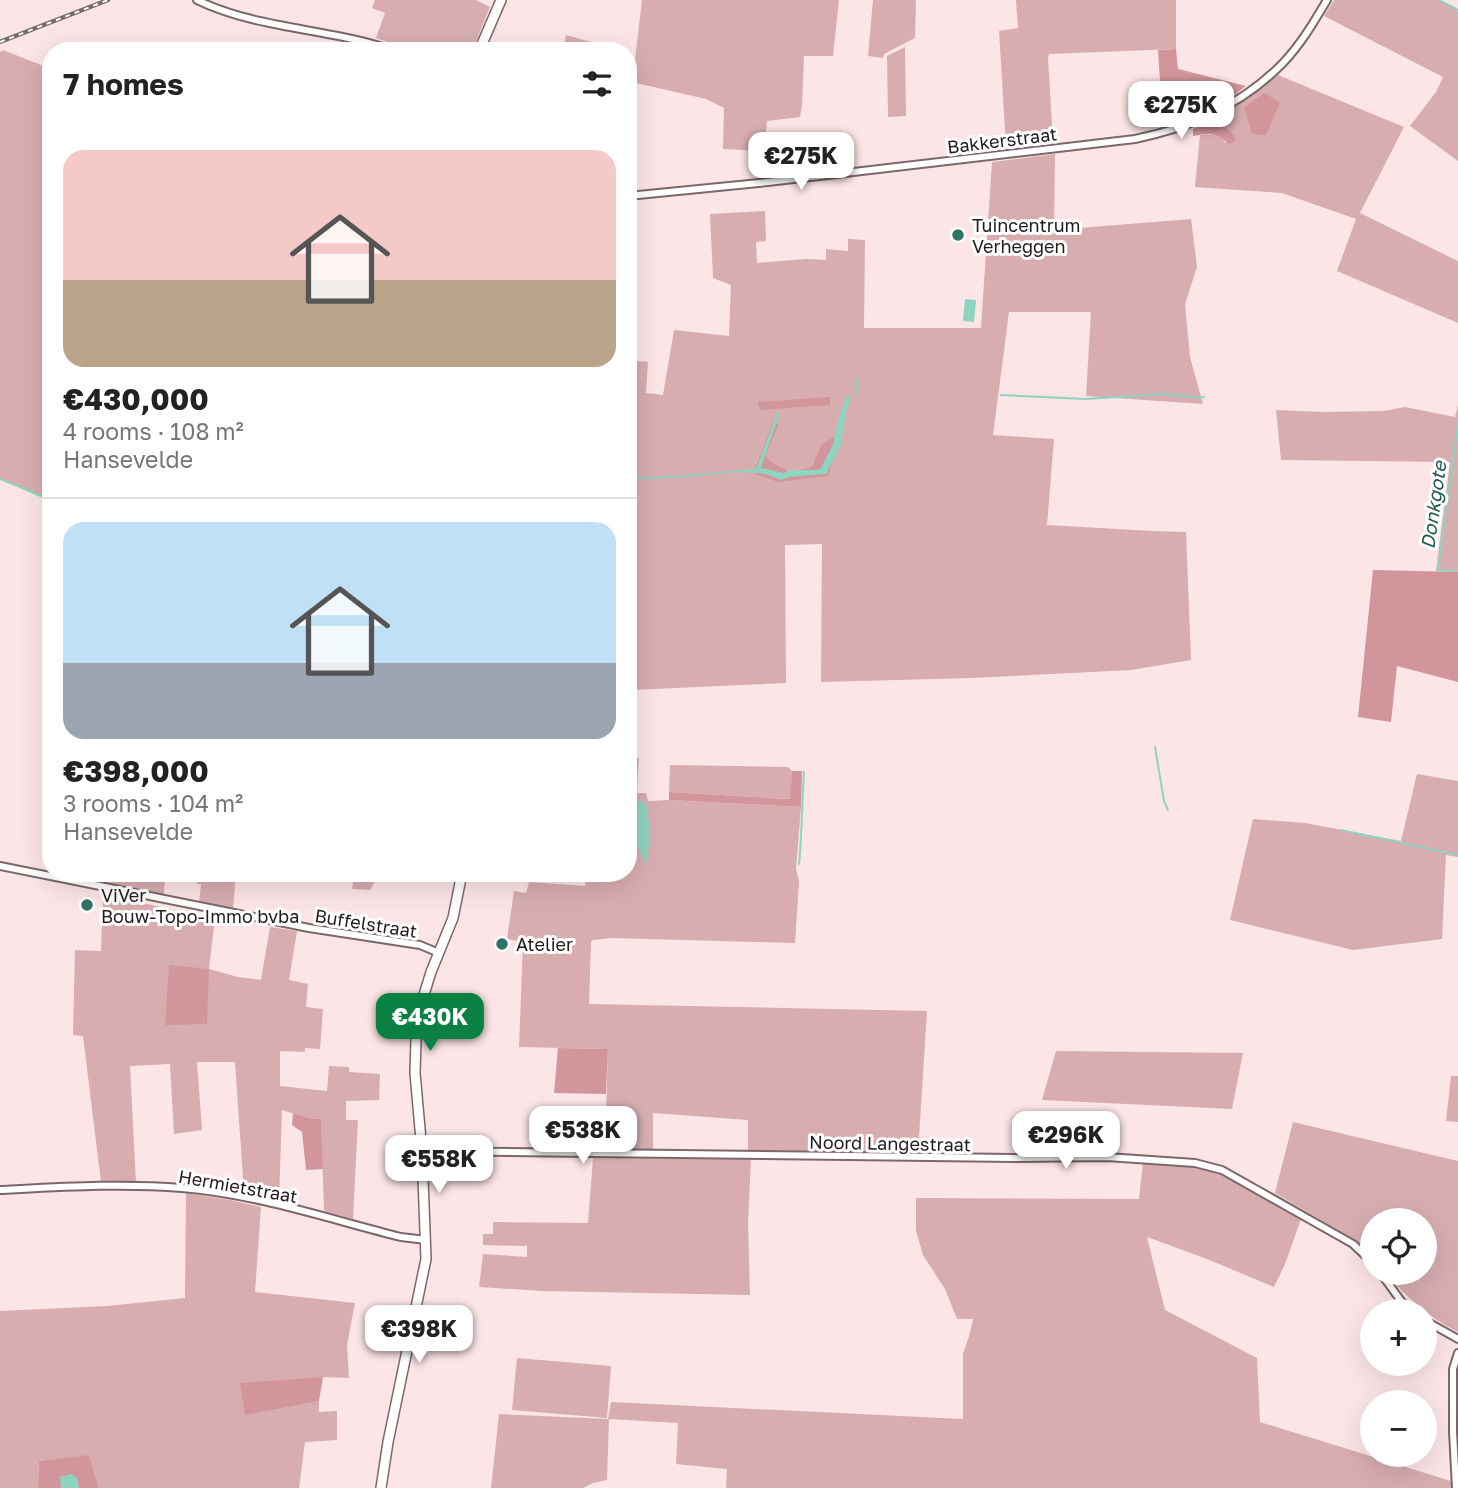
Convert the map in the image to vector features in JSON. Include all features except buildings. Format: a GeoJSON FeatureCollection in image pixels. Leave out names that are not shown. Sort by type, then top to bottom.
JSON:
{"type":"FeatureCollection","features":[{"type":"Feature","properties":{"kind":"street"},"geometry":{"type":"LineString","coordinates":[[197,0],[230,13],[363,42]]}},
{"type":"Feature","properties":{"kind":"street"},"geometry":{"type":"LineString","coordinates":[[483,42],[501,0]]}},
{"type":"Feature","properties":{"kind":"street","name":"Bakkerstraat"},"geometry":{"type":"LineString","coordinates":[[637,195],[768,182],[1161,134],[1218,111],[1253,89],[1283,62],[1308,31],[1327,0]]}},
{"type":"Feature","properties":{"kind":"street","name":"Buffelstraat"},"geometry":{"type":"LineString","coordinates":[[0,866],[42,874]]}},
{"type":"Feature","properties":{"kind":"street","name":"Buffelstraat"},"geometry":{"type":"LineString","coordinates":[[80,882],[309,928],[420,945],[439,953]]}},
{"type":"Feature","properties":{"kind":"street"},"geometry":{"type":"LineString","coordinates":[[381,1488],[423,1274],[426,1240],[415,1073],[416,1039],[423,998],[453,918],[460,882]]}},
{"type":"Feature","properties":{"kind":"street","name":"Noord Langestraat"},"geometry":{"type":"LineString","coordinates":[[422,1151],[1107,1157],[1195,1163],[1222,1170],[1249,1184],[1360,1251]]}},
{"type":"Feature","properties":{"kind":"street","name":"Hermietstraat"},"geometry":{"type":"LineString","coordinates":[[0,1190],[78,1186],[182,1188],[243,1197],[401,1237],[426,1240]]}},
{"type":"Feature","properties":{"kind":"street"},"geometry":{"type":"LineString","coordinates":[[1437,1327],[1458,1339]]}},
{"type":"Feature","properties":{"kind":"street"},"geometry":{"type":"LineString","coordinates":[[1456,1488],[1453,1369],[1458,1353]]}},
{"type":"Feature","properties":{"kind":"shaded area"},"geometry":{"type":"Polygon","coordinates":[[[375,0],[476,0],[490,7],[476,42],[387,42],[376,38],[385,13],[372,8],[375,0]]]}},
{"type":"Feature","properties":{"kind":"shaded area"},"geometry":{"type":"Polygon","coordinates":[[[642,0],[839,0],[833,56],[804,56],[800,117],[767,121],[764,151],[723,149],[724,108],[706,99],[637,83],[637,43],[642,0]]]}},
{"type":"Feature","properties":{"kind":"shaded area"},"geometry":{"type":"Polygon","coordinates":[[[873,0],[916,0],[915,38],[884,54],[883,58],[868,56],[873,0]]]}},
{"type":"Feature","properties":{"kind":"shaded area"},"geometry":{"type":"Polygon","coordinates":[[[1016,0],[1176,0],[1176,49],[1049,54],[1053,141],[1006,146],[999,31],[1018,28],[1016,0]]]}},
{"type":"Feature","properties":{"kind":"shaded area"},"geometry":{"type":"Polygon","coordinates":[[[1334,0],[1439,0],[1458,11],[1458,161],[1410,126],[1436,92],[1443,77],[1324,16],[1334,0]]]}},
{"type":"Feature","properties":{"kind":"shaded area"},"geometry":{"type":"Polygon","coordinates":[[[566,35],[591,42],[565,42],[566,35]]]}},
{"type":"Feature","properties":{"kind":"shaded area"},"geometry":{"type":"Polygon","coordinates":[[[905,47],[906,116],[888,117],[887,56],[905,47]]]}},
{"type":"Feature","properties":{"kind":"shaded area"},"geometry":{"type":"Polygon","coordinates":[[[1176,49],[1178,69],[1246,86],[1207,111],[1163,128],[1158,50],[1176,49]]]}},
{"type":"Feature","properties":{"kind":"shaded area"},"geometry":{"type":"Polygon","coordinates":[[[3,50],[42,65],[42,498],[0,478],[0,52],[3,50]]]}},
{"type":"Feature","properties":{"kind":"shaded area"},"geometry":{"type":"Polygon","coordinates":[[[1278,75],[1404,127],[1360,213],[1458,261],[1458,323],[1337,271],[1356,219],[1282,193],[1195,187],[1200,135],[1214,135],[1226,143],[1231,131],[1212,120],[1241,103],[1278,75]]]}},
{"type":"Feature","properties":{"kind":"shaded area"},"geometry":{"type":"Polygon","coordinates":[[[1264,93],[1280,102],[1266,135],[1252,134],[1244,107],[1264,93]]]}},
{"type":"Feature","properties":{"kind":"shaded area"},"geometry":{"type":"Polygon","coordinates":[[[1212,120],[1231,131],[1235,142],[1229,144],[1212,134],[1193,136],[1193,129],[1212,120]]]}},
{"type":"Feature","properties":{"kind":"shaded area"},"geometry":{"type":"Polygon","coordinates":[[[1055,154],[1054,230],[1191,219],[1197,267],[1185,304],[1190,357],[1203,404],[1086,396],[1091,312],[1009,312],[993,435],[1054,439],[1047,525],[1186,532],[1191,660],[1131,670],[821,682],[822,544],[785,545],[786,683],[637,690],[637,361],[648,362],[646,393],[663,395],[674,330],[729,336],[731,285],[713,278],[710,214],[765,211],[766,241],[756,242],[757,263],[826,260],[826,249],[848,251],[848,239],[865,240],[864,328],[981,328],[992,162],[1055,154]],[[773,421],[753,473],[828,476],[821,445],[812,466],[799,470],[782,468],[766,456],[779,424],[773,421]]]}},
{"type":"Feature","properties":{"kind":"shaded area"},"geometry":{"type":"Polygon","coordinates":[[[965,299],[976,300],[974,322],[963,321],[965,299]]]}},
{"type":"Feature","properties":{"kind":"shaded area"},"geometry":{"type":"Polygon","coordinates":[[[847,395],[851,398],[840,448],[826,474],[781,480],[748,472],[687,477],[686,475],[756,469],[777,413],[780,413],[761,468],[784,473],[788,470],[821,468],[833,445],[847,395]]]}},
{"type":"Feature","properties":{"kind":"shaded area"},"geometry":{"type":"Polygon","coordinates":[[[830,397],[830,405],[760,410],[758,402],[830,397]]]}},
{"type":"Feature","properties":{"kind":"shaded area"},"geometry":{"type":"Polygon","coordinates":[[[1458,405],[1458,572],[1436,571],[1450,462],[1281,460],[1276,410],[1384,411],[1405,407],[1455,417],[1458,405]]]}},
{"type":"Feature","properties":{"kind":"shaded area"},"geometry":{"type":"Polygon","coordinates":[[[773,421],[779,424],[766,456],[782,468],[799,470],[812,466],[821,445],[837,435],[838,444],[828,476],[778,482],[753,473],[773,421]]]}},
{"type":"Feature","properties":{"kind":"shaded area"},"geometry":{"type":"Polygon","coordinates":[[[1373,570],[1458,572],[1458,682],[1397,666],[1391,722],[1358,717],[1373,570]]]}},
{"type":"Feature","properties":{"kind":"shaded area"},"geometry":{"type":"Polygon","coordinates":[[[637,758],[639,758],[637,793],[637,758]]]}},
{"type":"Feature","properties":{"kind":"shaded area"},"geometry":{"type":"Polygon","coordinates":[[[670,765],[788,767],[792,771],[791,799],[669,792],[670,765]]]}},
{"type":"Feature","properties":{"kind":"shaded area"},"geometry":{"type":"Polygon","coordinates":[[[792,771],[802,771],[801,807],[669,800],[669,792],[790,799],[792,771]]]}},
{"type":"Feature","properties":{"kind":"shaded area"},"geometry":{"type":"Polygon","coordinates":[[[1417,774],[1458,781],[1458,857],[1446,855],[1442,939],[1353,950],[1230,920],[1253,819],[1305,823],[1401,841],[1417,774]]]}},
{"type":"Feature","properties":{"kind":"shaded area"},"geometry":{"type":"Polygon","coordinates":[[[637,793],[646,793],[648,801],[801,807],[796,869],[799,881],[795,943],[612,938],[593,940],[589,1004],[927,1011],[918,1153],[748,1151],[748,1120],[653,1113],[653,1149],[605,1149],[608,1049],[519,1047],[523,942],[507,939],[514,891],[526,893],[529,882],[585,886],[585,882],[637,882],[637,793]]]}},
{"type":"Feature","properties":{"kind":"shaded area"},"geometry":{"type":"Polygon","coordinates":[[[637,801],[645,802],[648,817],[646,865],[637,842],[637,801]]]}},
{"type":"Feature","properties":{"kind":"shaded area"},"geometry":{"type":"Polygon","coordinates":[[[101,882],[165,882],[164,895],[101,882]]]}},
{"type":"Feature","properties":{"kind":"shaded area"},"geometry":{"type":"Polygon","coordinates":[[[235,882],[233,909],[199,903],[201,884],[197,884],[235,882]]]}},
{"type":"Feature","properties":{"kind":"shaded area"},"geometry":{"type":"Polygon","coordinates":[[[353,882],[375,882],[370,890],[352,889],[353,882]]]}},
{"type":"Feature","properties":{"kind":"shaded area"},"geometry":{"type":"Polygon","coordinates":[[[103,893],[172,910],[215,917],[209,969],[238,977],[261,980],[270,927],[297,931],[289,980],[308,984],[306,1007],[323,1009],[320,1049],[305,1048],[305,1052],[280,1051],[280,1086],[327,1091],[329,1066],[349,1067],[349,1072],[380,1074],[379,1100],[346,1101],[346,1120],[358,1120],[353,1219],[324,1211],[321,1119],[282,1110],[279,1201],[244,1193],[235,1062],[197,1062],[202,1130],[174,1134],[170,1064],[130,1066],[136,1183],[101,1182],[83,1036],[73,1035],[75,950],[101,951],[103,893]]]}},
{"type":"Feature","properties":{"kind":"shaded area"},"geometry":{"type":"Polygon","coordinates":[[[169,965],[209,969],[207,1024],[165,1025],[169,965]]]}},
{"type":"Feature","properties":{"kind":"shaded area"},"geometry":{"type":"Polygon","coordinates":[[[558,1048],[608,1049],[606,1094],[554,1093],[558,1048]]]}},
{"type":"Feature","properties":{"kind":"shaded area"},"geometry":{"type":"Polygon","coordinates":[[[1056,1051],[1243,1053],[1232,1109],[1042,1100],[1056,1051]]]}},
{"type":"Feature","properties":{"kind":"shaded area"},"geometry":{"type":"Polygon","coordinates":[[[1451,1076],[1458,1076],[1458,1122],[1446,1121],[1451,1076]]]}},
{"type":"Feature","properties":{"kind":"shaded area"},"geometry":{"type":"Polygon","coordinates":[[[293,1113],[321,1119],[323,1169],[306,1170],[302,1132],[292,1125],[293,1113]]]}},
{"type":"Feature","properties":{"kind":"shaded area"},"geometry":{"type":"Polygon","coordinates":[[[1293,1122],[1458,1161],[1458,1332],[1437,1320],[1437,1299],[1411,1299],[1397,1285],[1437,1285],[1437,1208],[1360,1208],[1360,1245],[1275,1193],[1293,1122]]]}},
{"type":"Feature","properties":{"kind":"shaded area"},"geometry":{"type":"Polygon","coordinates":[[[751,1157],[748,1223],[750,1295],[543,1291],[479,1287],[483,1254],[527,1257],[527,1245],[483,1245],[483,1234],[493,1234],[493,1222],[588,1223],[593,1158],[751,1157]]]}},
{"type":"Feature","properties":{"kind":"shaded area"},"geometry":{"type":"Polygon","coordinates":[[[1143,1162],[1191,1166],[1229,1176],[1301,1219],[1274,1287],[1147,1237],[1165,1310],[1257,1358],[1260,1422],[1360,1453],[1360,1467],[1406,1467],[1451,1481],[1451,1488],[726,1488],[727,1469],[676,1464],[678,1423],[609,1419],[607,1480],[583,1488],[491,1488],[499,1414],[608,1419],[611,1402],[963,1419],[963,1354],[973,1319],[957,1319],[945,1289],[923,1255],[916,1231],[916,1198],[1139,1199],[1143,1162]]]}},
{"type":"Feature","properties":{"kind":"shaded area"},"geometry":{"type":"Polygon","coordinates":[[[186,1193],[261,1207],[255,1292],[355,1303],[347,1345],[349,1378],[323,1377],[246,1414],[319,1401],[319,1412],[337,1411],[337,1440],[305,1442],[299,1488],[99,1488],[89,1456],[39,1461],[38,1488],[0,1488],[0,1311],[107,1306],[185,1298],[186,1193]]]}},
{"type":"Feature","properties":{"kind":"shaded area"},"geometry":{"type":"Polygon","coordinates":[[[517,1358],[611,1366],[607,1418],[512,1410],[517,1358]]]}},
{"type":"Feature","properties":{"kind":"shaded area"},"geometry":{"type":"Polygon","coordinates":[[[323,1377],[319,1401],[245,1415],[240,1383],[323,1377]]]}},
{"type":"Feature","properties":{"kind":"shaded area"},"geometry":{"type":"Polygon","coordinates":[[[89,1455],[99,1488],[38,1488],[39,1461],[89,1455]]]}},
{"type":"Feature","properties":{"kind":"shaded area"},"geometry":{"type":"Polygon","coordinates":[[[71,1474],[77,1478],[79,1488],[61,1488],[60,1477],[71,1474]]]}},
{"type":"Feature","properties":{"kind":"waterway","name":"Donkgote"},"geometry":{"type":"LineString","coordinates":[[1439,0],[1458,10]]}},
{"type":"Feature","properties":{"kind":"waterway"},"geometry":{"type":"LineString","coordinates":[[856,378],[856,395]]}},
{"type":"Feature","properties":{"kind":"waterway"},"geometry":{"type":"LineString","coordinates":[[1001,395],[1086,399],[1166,394],[1204,397]]}},
{"type":"Feature","properties":{"kind":"waterway","name":"Donkgote"},"geometry":{"type":"LineString","coordinates":[[1458,424],[1438,570],[1458,571]]}},
{"type":"Feature","properties":{"kind":"waterway"},"geometry":{"type":"LineString","coordinates":[[637,479],[686,476]]}},
{"type":"Feature","properties":{"kind":"waterway"},"geometry":{"type":"LineString","coordinates":[[0,479],[42,496]]}},
{"type":"Feature","properties":{"kind":"waterway"},"geometry":{"type":"LineString","coordinates":[[1155,747],[1168,810]]}},
{"type":"Feature","properties":{"kind":"waterway"},"geometry":{"type":"LineString","coordinates":[[799,864],[804,772]]}},
{"type":"Feature","properties":{"kind":"waterway"},"geometry":{"type":"LineString","coordinates":[[1341,830],[1458,855]]}},
{"type":"Feature","properties":{"kind":"railway"},"geometry":{"type":"LineString","coordinates":[[0,42],[108,0]]}},
{"type":"Feature","properties":{"kind":"place","name":"Tuincentrum Verheggen"},"geometry":{"type":"Point","coordinates":[958,235]}},
{"type":"Feature","properties":{"kind":"place","name":"ViVer Bouw-Topo-Immo bvba"},"geometry":{"type":"Point","coordinates":[87,905]}},
{"type":"Feature","properties":{"kind":"place","name":"Atelier"},"geometry":{"type":"Point","coordinates":[502,944]}}]}
